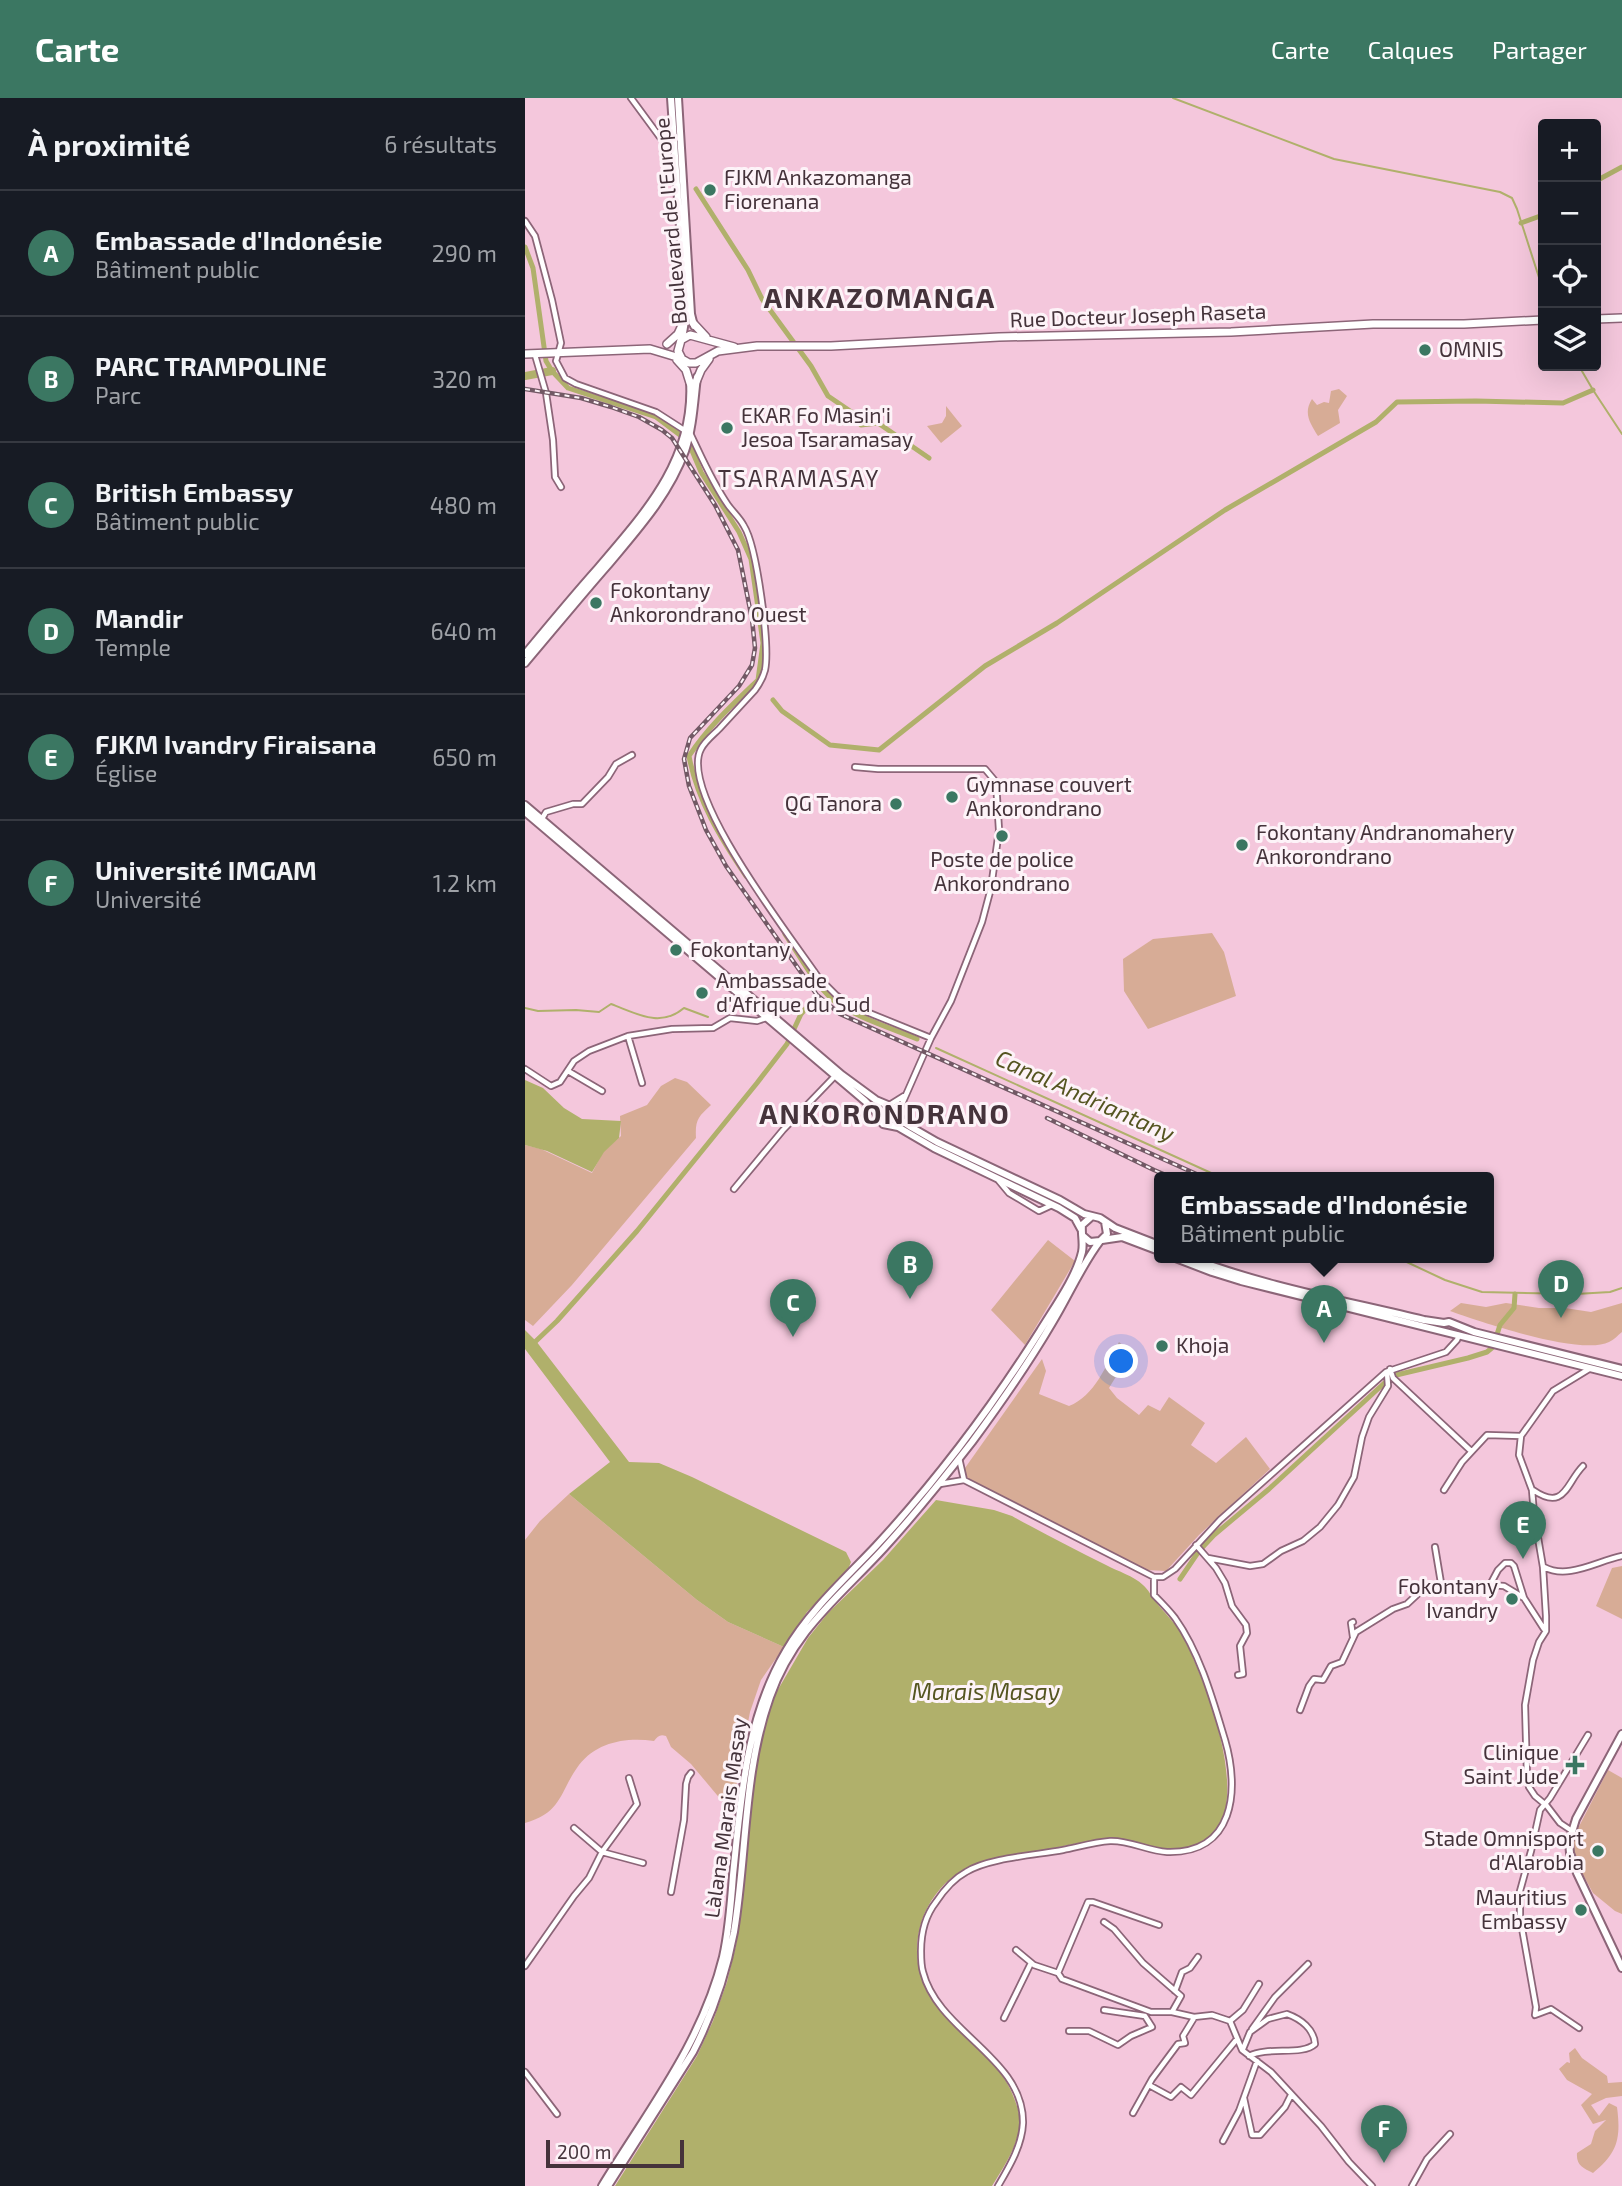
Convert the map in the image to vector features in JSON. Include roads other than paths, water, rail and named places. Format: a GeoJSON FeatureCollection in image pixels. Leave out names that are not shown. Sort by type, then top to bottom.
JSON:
{"type":"FeatureCollection","features":[{"type":"Feature","properties":{"kind":"main road","name":"Boulevard de l'Europe"},"geometry":{"type":"LineString","coordinates":[[671,98],[686,317],[682,340]]}},
{"type":"Feature","properties":{"kind":"main road","name":"Boulevard de l'Europe"},"geometry":{"type":"LineString","coordinates":[[678,98],[693,323],[703,339]]}},
{"type":"Feature","properties":{"kind":"main road"},"geometry":{"type":"LineString","coordinates":[[666,348],[678,334],[686,317]]}},
{"type":"Feature","properties":{"kind":"main road"},"geometry":{"type":"LineString","coordinates":[[1601,319],[1622,318]]}},
{"type":"Feature","properties":{"kind":"main road","name":"Rue Docteur Joseph Raseta"},"geometry":{"type":"LineString","coordinates":[[703,339],[718,348],[831,346],[999,337],[1538,320]]}},
{"type":"Feature","properties":{"kind":"main road"},"geometry":{"type":"LineString","coordinates":[[693,323],[718,348]]}},
{"type":"Feature","properties":{"kind":"main road"},"geometry":{"type":"LineString","coordinates":[[525,354],[666,348],[695,335],[703,339],[707,350],[693,383],[687,433],[674,477],[657,505],[525,663]]}},
{"type":"Feature","properties":{"kind":"main road"},"geometry":{"type":"LineString","coordinates":[[682,340],[678,351],[693,383]]}},
{"type":"Feature","properties":{"kind":"main road"},"geometry":{"type":"LineString","coordinates":[[666,348],[692,364],[718,348]]}},
{"type":"Feature","properties":{"kind":"main road"},"geometry":{"type":"LineString","coordinates":[[666,348],[683,366],[693,383]]}},
{"type":"Feature","properties":{"kind":"main road"},"geometry":{"type":"LineString","coordinates":[[693,383],[718,348]]}},
{"type":"Feature","properties":{"kind":"main road"},"geometry":{"type":"LineString","coordinates":[[525,654],[645,512],[681,453]]}},
{"type":"Feature","properties":{"kind":"main road"},"geometry":{"type":"LineString","coordinates":[[525,805],[766,1018],[791,1035],[870,1105],[881,1123],[1053,1205],[1078,1221],[1090,1242],[1122,1237],[1154,1249]]}},
{"type":"Feature","properties":{"kind":"main road"},"geometry":{"type":"LineString","coordinates":[[525,812],[539,820],[791,1035],[858,1088],[895,1108],[898,1115],[911,1127],[1091,1217],[1097,1217],[1115,1228],[1154,1243]]}},
{"type":"Feature","properties":{"kind":"main road"},"geometry":{"type":"LineString","coordinates":[[878,1115],[880,1110],[888,1105]]}},
{"type":"Feature","properties":{"kind":"main road"},"geometry":{"type":"LineString","coordinates":[[890,1125],[898,1115]]}},
{"type":"Feature","properties":{"kind":"main road"},"geometry":{"type":"LineString","coordinates":[[1082,1232],[1084,1222],[1091,1217]]}},
{"type":"Feature","properties":{"kind":"main road"},"geometry":{"type":"LineString","coordinates":[[1101,1241],[1107,1234],[1105,1222]]}},
{"type":"Feature","properties":{"kind":"main road","name":"Làlana Marais Masay"},"geometry":{"type":"LineString","coordinates":[[836,1592],[923,1493],[989,1408],[1063,1293],[1081,1256],[1082,1232]]}},
{"type":"Feature","properties":{"kind":"main road","name":"Làlana Marais Masay"},"geometry":{"type":"LineString","coordinates":[[602,2186],[672,2076],[694,2038],[708,2006],[723,1956],[728,1928],[752,1736],[766,1692],[796,1634],[807,1618],[884,1548],[940,1483],[1033,1353],[1101,1241]]}},
{"type":"Feature","properties":{"kind":"main road"},"geometry":{"type":"LineString","coordinates":[[1189,1263],[1241,1281],[1447,1328],[1459,1334],[1491,1339]]}},
{"type":"Feature","properties":{"kind":"main road"},"geometry":{"type":"LineString","coordinates":[[1206,1263],[1622,1376]]}},
{"type":"Feature","properties":{"kind":"main road"},"geometry":{"type":"LineString","coordinates":[[1502,1342],[1622,1369]]}},
{"type":"Feature","properties":{"kind":"main road"},"geometry":{"type":"LineString","coordinates":[[1621,1736],[1572,1831],[1569,1842],[1577,1873],[1622,1968]]}},
{"type":"Feature","properties":{"kind":"main road","name":"Làlana Marais Masay"},"geometry":{"type":"LineString","coordinates":[[608,2186],[693,2052],[713,2008],[722,1983],[734,1929],[742,1824]]}},
{"type":"Feature","properties":{"kind":"street"},"geometry":{"type":"LineString","coordinates":[[631,98],[675,153]]}},
{"type":"Feature","properties":{"kind":"street"},"geometry":{"type":"LineString","coordinates":[[525,221],[535,236],[545,273],[561,343],[555,353],[556,361],[565,378],[656,412],[687,433],[728,505],[745,527],[753,547],[758,572],[766,668],[755,690],[701,749],[697,762],[704,793],[729,846],[818,977],[836,995],[852,1006],[931,1038]]}},
{"type":"Feature","properties":{"kind":"street"},"geometry":{"type":"LineString","coordinates":[[538,354],[553,440],[555,477],[561,487]]}},
{"type":"Feature","properties":{"kind":"street"},"geometry":{"type":"LineString","coordinates":[[539,820],[546,812],[582,804],[608,777],[616,764],[632,755]]}},
{"type":"Feature","properties":{"kind":"street"},"geometry":{"type":"LineString","coordinates":[[855,767],[985,769],[996,782],[999,830],[991,888],[982,922],[951,1001],[931,1038],[898,1115]]}},
{"type":"Feature","properties":{"kind":"street"},"geometry":{"type":"LineString","coordinates":[[525,1069],[551,1086],[560,1082],[574,1061],[589,1051],[628,1036],[672,1029],[713,1028],[730,1018],[759,1021],[766,1018]]}},
{"type":"Feature","properties":{"kind":"street"},"geometry":{"type":"LineString","coordinates":[[628,1036],[642,1083]]}},
{"type":"Feature","properties":{"kind":"street"},"geometry":{"type":"LineString","coordinates":[[568,1072],[602,1091]]}},
{"type":"Feature","properties":{"kind":"street"},"geometry":{"type":"LineString","coordinates":[[734,1189],[783,1130],[835,1076]]}},
{"type":"Feature","properties":{"kind":"street"},"geometry":{"type":"LineString","coordinates":[[888,1105],[901,1100],[907,1093]]}},
{"type":"Feature","properties":{"kind":"street"},"geometry":{"type":"LineString","coordinates":[[940,1483],[964,1480],[1154,1577],[1163,1577],[1175,1569],[1220,1521],[1390,1373],[1446,1352],[1459,1334]]}},
{"type":"Feature","properties":{"kind":"street"},"geometry":{"type":"LineString","coordinates":[[1572,1831],[1560,1823],[1529,1787],[1525,1705],[1533,1660],[1539,1642],[1546,1632],[1543,1567],[1532,1490],[1519,1455],[1521,1436],[1543,1403],[1553,1391],[1589,1368]]}},
{"type":"Feature","properties":{"kind":"street"},"geometry":{"type":"LineString","coordinates":[[1206,1556],[1250,1566],[1263,1564],[1281,1551],[1303,1541],[1320,1527],[1338,1505],[1353,1477],[1369,1417],[1388,1386],[1390,1373]]}},
{"type":"Feature","properties":{"kind":"street"},"geometry":{"type":"LineString","coordinates":[[1390,1373],[1471,1451]]}},
{"type":"Feature","properties":{"kind":"street"},"geometry":{"type":"LineString","coordinates":[[1444,1490],[1471,1451],[1487,1435],[1521,1436]]}},
{"type":"Feature","properties":{"kind":"street"},"geometry":{"type":"LineString","coordinates":[[959,1458],[964,1480]]}},
{"type":"Feature","properties":{"kind":"street"},"geometry":{"type":"LineString","coordinates":[[1532,1490],[1546,1497],[1557,1498],[1566,1492],[1575,1474],[1583,1466]]}},
{"type":"Feature","properties":{"kind":"street"},"geometry":{"type":"LineString","coordinates":[[1197,1546],[1225,1583],[1231,1606],[1247,1625],[1248,1629],[1240,1646],[1243,1674],[1238,1675]]}},
{"type":"Feature","properties":{"kind":"street"},"geometry":{"type":"LineString","coordinates":[[1435,1547],[1441,1583]]}},
{"type":"Feature","properties":{"kind":"street"},"geometry":{"type":"LineString","coordinates":[[1543,1567],[1556,1572],[1567,1572],[1622,1556]]}},
{"type":"Feature","properties":{"kind":"street"},"geometry":{"type":"LineString","coordinates":[[1490,1585],[1498,1570],[1505,1563],[1511,1563],[1524,1598],[1546,1632]]}},
{"type":"Feature","properties":{"kind":"street"},"geometry":{"type":"LineString","coordinates":[[998,2186],[1011,2164],[1021,2138],[1021,2105],[1013,2085],[987,2053],[946,2014],[935,1998],[922,1970],[923,1930],[933,1904],[951,1883],[979,1865],[1112,1841],[1154,1851],[1191,1850],[1210,1841],[1224,1826],[1230,1808],[1229,1754],[1207,1684],[1185,1634],[1174,1616],[1154,1595],[1154,1577]]}},
{"type":"Feature","properties":{"kind":"street"},"geometry":{"type":"LineString","coordinates":[[1300,1710],[1314,1679],[1323,1680],[1331,1666],[1342,1662],[1353,1637],[1364,1626],[1407,1604],[1422,1590],[1441,1583],[1459,1589],[1504,1586],[1524,1598]]}},
{"type":"Feature","properties":{"kind":"street"},"geometry":{"type":"LineString","coordinates":[[1353,1622],[1353,1637]]}},
{"type":"Feature","properties":{"kind":"street"},"geometry":{"type":"LineString","coordinates":[[1579,2028],[1551,2009],[1535,2015],[1536,2007],[1520,1917],[1520,1891],[1540,1810],[1588,1735]]}},
{"type":"Feature","properties":{"kind":"street"},"geometry":{"type":"LineString","coordinates":[[671,1892],[684,1820],[686,1784],[691,1773]]}},
{"type":"Feature","properties":{"kind":"street"},"geometry":{"type":"LineString","coordinates":[[525,1966],[589,1878],[602,1852],[636,1804],[629,1778]]}},
{"type":"Feature","properties":{"kind":"street"},"geometry":{"type":"LineString","coordinates":[[574,1828],[602,1852],[643,1863]]}},
{"type":"Feature","properties":{"kind":"street"},"geometry":{"type":"LineString","coordinates":[[1058,1973],[1088,1902],[1159,1924]]}},
{"type":"Feature","properties":{"kind":"street"},"geometry":{"type":"LineString","coordinates":[[1104,1922],[1114,1929],[1143,1963],[1181,1996],[1172,2012]]}},
{"type":"Feature","properties":{"kind":"street"},"geometry":{"type":"LineString","coordinates":[[1016,1950],[1031,1963],[1058,1973],[1062,1979],[1148,2014]]}},
{"type":"Feature","properties":{"kind":"street"},"geometry":{"type":"LineString","coordinates":[[1175,1991],[1182,1972],[1191,1968],[1198,1957]]}},
{"type":"Feature","properties":{"kind":"street"},"geometry":{"type":"LineString","coordinates":[[1004,2018],[1031,1963]]}},
{"type":"Feature","properties":{"kind":"street"},"geometry":{"type":"LineString","coordinates":[[1242,2050],[1249,2032],[1275,1997],[1308,1964]]}},
{"type":"Feature","properties":{"kind":"street"},"geometry":{"type":"LineString","coordinates":[[1230,2021],[1243,2010],[1259,1983]]}},
{"type":"Feature","properties":{"kind":"street"},"geometry":{"type":"LineString","coordinates":[[1104,2010],[1148,2014],[1172,2012],[1194,2017],[1212,2015],[1230,2021],[1242,2050],[1271,2073],[1372,2186]]}},
{"type":"Feature","properties":{"kind":"street"},"geometry":{"type":"LineString","coordinates":[[1069,2031],[1089,2031],[1118,2045],[1152,2027],[1148,2014]]}},
{"type":"Feature","properties":{"kind":"street"},"geometry":{"type":"LineString","coordinates":[[1249,2032],[1268,2019],[1287,2014],[1301,2021],[1311,2031],[1315,2040],[1315,2044],[1309,2049],[1273,2050],[1256,2052],[1249,2056]]}},
{"type":"Feature","properties":{"kind":"street"},"geometry":{"type":"LineString","coordinates":[[1133,2113],[1178,2044],[1185,2043],[1183,2036],[1194,2017]]}},
{"type":"Feature","properties":{"kind":"street"},"geometry":{"type":"LineString","coordinates":[[1149,2085],[1171,2097],[1181,2087],[1191,2095],[1237,2038]]}},
{"type":"Feature","properties":{"kind":"street"},"geometry":{"type":"LineString","coordinates":[[1223,2141],[1244,2098],[1257,2061]]}},
{"type":"Feature","properties":{"kind":"street"},"geometry":{"type":"LineString","coordinates":[[525,2072],[557,2114]]}},
{"type":"Feature","properties":{"kind":"street"},"geometry":{"type":"LineString","coordinates":[[1244,2098],[1252,2135],[1260,2135],[1285,2107],[1291,2095]]}},
{"type":"Feature","properties":{"kind":"street"},"geometry":{"type":"LineString","coordinates":[[1412,2186],[1427,2159],[1450,2134]]}},
{"type":"Feature","properties":{"kind":"water"},"geometry":{"type":"Polygon","coordinates":[[[525,1080],[543,1088],[564,1108],[582,1119],[621,1121],[619,1138],[604,1152],[592,1172],[547,1151],[525,1145],[525,1080]]]}},
{"type":"Feature","properties":{"kind":"water"},"geometry":{"type":"Polygon","coordinates":[[[525,1330],[629,1462],[659,1463],[846,1552],[851,1562],[847,1572],[807,1612],[784,1647],[728,1622],[697,1600],[569,1494],[610,1462],[525,1349],[525,1330]]]}},
{"type":"Feature","properties":{"kind":"water","name":"Marais Masay"},"geometry":{"type":"Polygon","coordinates":[[[936,1500],[994,1510],[1012,1516],[1130,1576],[1147,1589],[1182,1635],[1213,1710],[1227,1774],[1226,1802],[1219,1826],[1204,1842],[1182,1849],[1163,1849],[1110,1840],[1072,1844],[981,1862],[951,1878],[931,1901],[922,1920],[917,1950],[921,1976],[932,1998],[1002,2075],[1019,2113],[1016,2140],[992,2186],[615,2186],[697,2056],[727,1982],[736,1945],[758,1759],[776,1693],[808,1638],[828,1613],[883,1560],[936,1500]]]}},
{"type":"Feature","properties":{"kind":"waterway"},"geometry":{"type":"LineString","coordinates":[[1173,98],[1334,159],[1500,192],[1512,198],[1538,274]]}},
{"type":"Feature","properties":{"kind":"waterway"},"geometry":{"type":"LineString","coordinates":[[1601,178],[1622,167]]}},
{"type":"Feature","properties":{"kind":"waterway"},"geometry":{"type":"LineString","coordinates":[[696,189],[748,270],[762,299],[811,366],[828,396],[853,413],[861,425],[878,423],[929,458]]}},
{"type":"Feature","properties":{"kind":"waterway"},"geometry":{"type":"LineString","coordinates":[[1521,223],[1538,217]]}},
{"type":"Feature","properties":{"kind":"waterway","name":"Canal Andriantany"},"geometry":{"type":"LineString","coordinates":[[525,247],[533,268],[546,361],[552,371],[568,388],[656,417],[688,441],[701,472],[739,532],[751,559],[763,643],[758,680],[730,707],[689,756],[704,804],[746,876]]}},
{"type":"Feature","properties":{"kind":"waterway"},"geometry":{"type":"LineString","coordinates":[[525,376],[552,371]]}},
{"type":"Feature","properties":{"kind":"waterway"},"geometry":{"type":"LineString","coordinates":[[1582,371],[1622,434]]}},
{"type":"Feature","properties":{"kind":"waterway"},"geometry":{"type":"LineString","coordinates":[[773,700],[782,711],[830,745],[879,750],[985,666],[1057,623],[1225,510],[1376,422],[1397,402],[1563,403],[1593,390]]}},
{"type":"Feature","properties":{"kind":"waterway","name":"Canal Andriantany"},"geometry":{"type":"LineString","coordinates":[[785,934],[813,977],[833,1000],[862,1017],[917,1039]]}},
{"type":"Feature","properties":{"kind":"waterway"},"geometry":{"type":"LineString","coordinates":[[536,1341],[637,1231],[787,1044],[801,1014],[815,998]]}},
{"type":"Feature","properties":{"kind":"waterway"},"geometry":{"type":"LineString","coordinates":[[525,1008],[538,1011],[599,1012],[611,1004],[649,1017],[666,1017],[684,1008],[708,1017]]}},
{"type":"Feature","properties":{"kind":"waterway","name":"Canal Andriantany"},"geometry":{"type":"LineString","coordinates":[[936,1048],[1209,1172]]}},
{"type":"Feature","properties":{"kind":"waterway","name":"Canal Andriantany"},"geometry":{"type":"LineString","coordinates":[[1409,1263],[1445,1280],[1482,1292],[1576,1294],[1610,1292],[1622,1288]]}},
{"type":"Feature","properties":{"kind":"waterway"},"geometry":{"type":"LineString","coordinates":[[1180,1579],[1214,1535],[1269,1489],[1392,1376],[1468,1358],[1487,1352],[1493,1347],[1500,1325],[1514,1308],[1515,1294]]}},
{"type":"Feature","properties":{"kind":"railway"},"geometry":{"type":"LineString","coordinates":[[525,389],[581,398],[639,417],[662,430],[672,438],[715,505],[738,550],[752,619],[755,648],[752,665],[739,686],[690,738],[684,759],[689,786],[706,830],[726,866],[817,995],[840,1014],[1192,1172]]}},
{"type":"Feature","properties":{"kind":"railway"},"geometry":{"type":"LineString","coordinates":[[1047,1118],[1159,1172]]}},
{"type":"Feature","properties":{"kind":"place","name":"FJKM Ankazomanga Fiorenana"},"geometry":{"type":"Point","coordinates":[710,190]}},
{"type":"Feature","properties":{"kind":"place","name":"OMNIS"},"geometry":{"type":"Point","coordinates":[1425,350]}},
{"type":"Feature","properties":{"kind":"place","name":"EKAR Fo Masin'i Jesoa Tsaramasay"},"geometry":{"type":"Point","coordinates":[727,428]}},
{"type":"Feature","properties":{"kind":"place","name":"Fokontany Ankorondrano Ouest"},"geometry":{"type":"Point","coordinates":[596,603]}},
{"type":"Feature","properties":{"kind":"place","name":"Gymnase couvert Ankorondrano"},"geometry":{"type":"Point","coordinates":[952,797]}},
{"type":"Feature","properties":{"kind":"place","name":"QG Tanora"},"geometry":{"type":"Point","coordinates":[896,804]}},
{"type":"Feature","properties":{"kind":"place","name":"Poste de police Ankorondrano"},"geometry":{"type":"Point","coordinates":[1002,836]}},
{"type":"Feature","properties":{"kind":"place","name":"Fokontany Andranomahery Ankorondrano"},"geometry":{"type":"Point","coordinates":[1242,845]}},
{"type":"Feature","properties":{"kind":"place","name":"Fokontany"},"geometry":{"type":"Point","coordinates":[676,950]}},
{"type":"Feature","properties":{"kind":"place","name":"Ambassade d'Afrique du Sud"},"geometry":{"type":"Point","coordinates":[702,993]}},
{"type":"Feature","properties":{"kind":"place","name":"PARC TRAMPOLINE"},"geometry":{"type":"Point","coordinates":[910,1299]}},
{"type":"Feature","properties":{"kind":"place","name":"Mandir"},"geometry":{"type":"Point","coordinates":[1561,1318]}},
{"type":"Feature","properties":{"kind":"place","name":"British Embassy"},"geometry":{"type":"Point","coordinates":[793,1337]}},
{"type":"Feature","properties":{"kind":"place","name":"Embassade d'Indonésie"},"geometry":{"type":"Point","coordinates":[1324,1343]}},
{"type":"Feature","properties":{"kind":"place","name":"Khoja"},"geometry":{"type":"Point","coordinates":[1162,1346]}},
{"type":"Feature","properties":{"kind":"place","name":"FJKM Ivandry Firaisana"},"geometry":{"type":"Point","coordinates":[1523,1559]}},
{"type":"Feature","properties":{"kind":"place","name":"Fokontany Ivandry"},"geometry":{"type":"Point","coordinates":[1512,1599]}},
{"type":"Feature","properties":{"kind":"place","name":"Clinique Saint Jude"},"geometry":{"type":"Point","coordinates":[1575,1765]}},
{"type":"Feature","properties":{"kind":"place","name":"Stade Omnisport d'Alarobia"},"geometry":{"type":"Point","coordinates":[1598,1851]}},
{"type":"Feature","properties":{"kind":"place","name":"Mauritius Embassy"},"geometry":{"type":"Point","coordinates":[1581,1910]}},
{"type":"Feature","properties":{"kind":"place","name":"Université IMGAM"},"geometry":{"type":"Point","coordinates":[1384,2163]}},
{"type":"Feature","properties":{"kind":"district","name":"ANKAZOMANGA"},"geometry":{"type":"Point","coordinates":[880,298]}},
{"type":"Feature","properties":{"kind":"district","name":"TSARAMASAY"},"geometry":{"type":"Point","coordinates":[799,479]}},
{"type":"Feature","properties":{"kind":"district","name":"ANKORONDRANO"},"geometry":{"type":"Point","coordinates":[885,1114]}}]}
